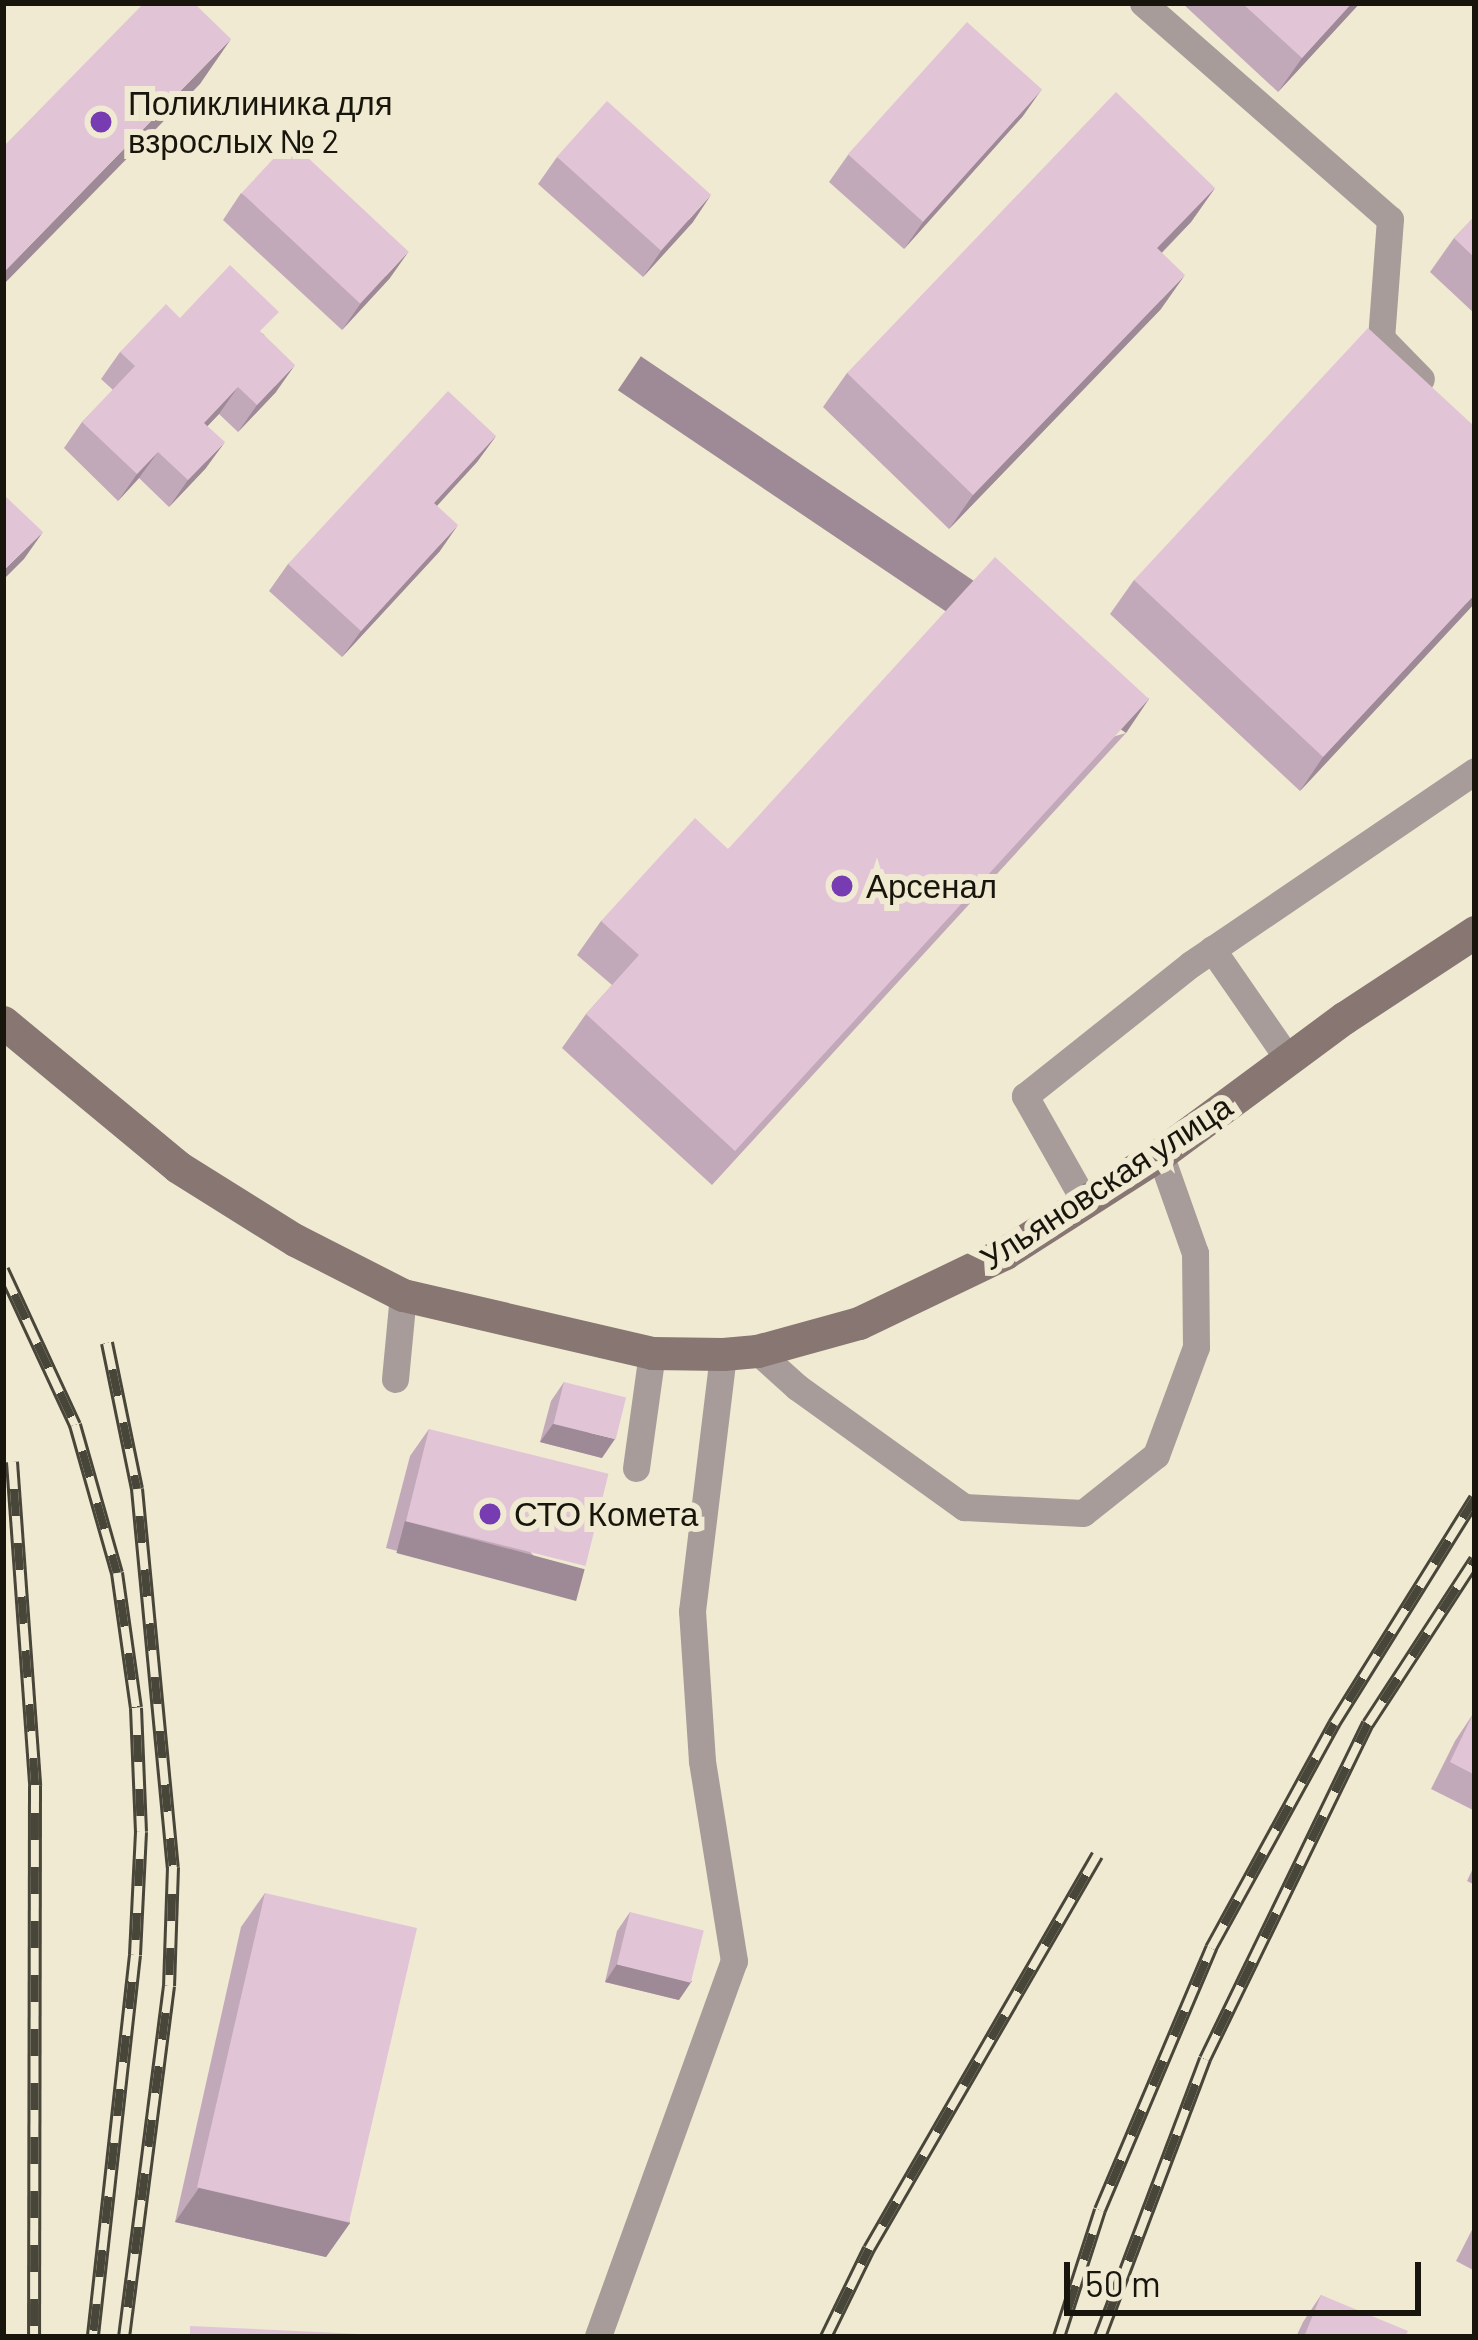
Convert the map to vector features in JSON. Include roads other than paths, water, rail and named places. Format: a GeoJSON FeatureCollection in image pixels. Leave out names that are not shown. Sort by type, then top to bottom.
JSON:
{"type":"FeatureCollection","features":[{"type":"Feature","properties":{"kind":"main road","name":"Ульяновская улица"},"geometry":{"type":"LineString","coordinates":[[3,1022],[178,1167],[295,1240],[403,1295],[652,1353],[722,1354],[757,1351],[859,1322],[1005,1253],[1160,1154],[1475,932]]}},
{"type":"Feature","properties":{"kind":"lane"},"geometry":{"type":"LineString","coordinates":[[1143,3],[1390,219],[1381,338],[1444,401]]}},
{"type":"Feature","properties":{"kind":"lane"},"geometry":{"type":"LineString","coordinates":[[1085,1202],[1025,1096],[1212,949],[1475,771]]}},
{"type":"Feature","properties":{"kind":"lane"},"geometry":{"type":"LineString","coordinates":[[1212,949],[1289,1060]]}},
{"type":"Feature","properties":{"kind":"lane"},"geometry":{"type":"LineString","coordinates":[[757,1351],[797,1387],[964,1508],[1083,1514],[1156,1455],[1196,1347],[1195,1253],[1160,1154]]}},
{"type":"Feature","properties":{"kind":"lane"},"geometry":{"type":"LineString","coordinates":[[395,1379],[403,1295]]}},
{"type":"Feature","properties":{"kind":"lane"},"geometry":{"type":"LineString","coordinates":[[636,1468],[652,1353]]}},
{"type":"Feature","properties":{"kind":"lane"},"geometry":{"type":"LineString","coordinates":[[598,2336],[734,1960],[702,1761],[692,1611],[722,1354]]}},
{"type":"Feature","properties":{"kind":"railway"},"geometry":{"type":"LineString","coordinates":[[3,1270],[75,1425],[117,1573],[136,1708],[141,1832],[135,1955],[93,2337]]}},
{"type":"Feature","properties":{"kind":"railway"},"geometry":{"type":"LineString","coordinates":[[107,1343],[137,1489],[173,1867],[169,1986],[124,2337]]}},
{"type":"Feature","properties":{"kind":"railway"},"geometry":{"type":"LineString","coordinates":[[12,1462],[35,1786],[34,2337]]}},
{"type":"Feature","properties":{"kind":"railway"},"geometry":{"type":"LineString","coordinates":[[1059,2337],[1100,2210],[1211,1948],[1334,1724],[1475,1498]]}},
{"type":"Feature","properties":{"kind":"railway"},"geometry":{"type":"LineString","coordinates":[[1100,2337],[1205,2059],[1368,1724],[1475,1560]]}},
{"type":"Feature","properties":{"kind":"railway"},"geometry":{"type":"LineString","coordinates":[[826,2337],[869,2249],[1097,1855]]}},
{"type":"Feature","properties":{"kind":"place","name":"Поликлиника для взрослых № 2"},"geometry":{"type":"Point","coordinates":[101,122]}},
{"type":"Feature","properties":{"kind":"place","name":"Арсенал"},"geometry":{"type":"Point","coordinates":[842,886]}},
{"type":"Feature","properties":{"kind":"place","name":"СТО Комета"},"geometry":{"type":"Point","coordinates":[490,1514]}}]}
